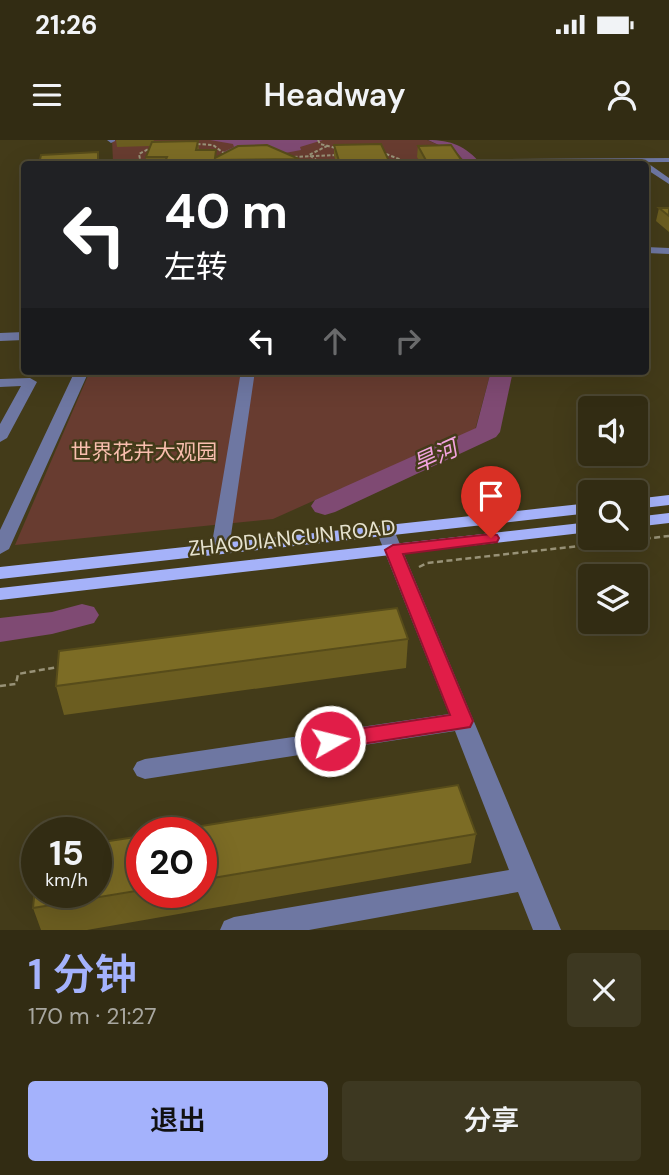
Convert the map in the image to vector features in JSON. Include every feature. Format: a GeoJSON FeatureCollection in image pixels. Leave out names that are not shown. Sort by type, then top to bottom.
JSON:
{"type":"FeatureCollection","features":[{"type":"Feature","properties":{"kind":"main road"},"geometry":{"type":"LineString","coordinates":[[648,502],[669,500]]}},
{"type":"Feature","properties":{"kind":"main road","name":"ZHAODIANCUN ROAD"},"geometry":{"type":"LineString","coordinates":[[0,594],[389,540],[578,510]]}},
{"type":"Feature","properties":{"kind":"main road"},"geometry":{"type":"LineString","coordinates":[[648,520],[669,518]]}},
{"type":"Feature","properties":{"kind":"main road","name":"ZHAODIANCUN ROAD"},"geometry":{"type":"LineString","coordinates":[[0,573],[220,549],[578,528]]}},
{"type":"Feature","properties":{"kind":"street"},"geometry":{"type":"LineString","coordinates":[[625,161],[669,160]]}},
{"type":"Feature","properties":{"kind":"street"},"geometry":{"type":"LineString","coordinates":[[649,168],[669,182]]}},
{"type":"Feature","properties":{"kind":"street"},"geometry":{"type":"LineString","coordinates":[[649,250],[669,251]]}},
{"type":"Feature","properties":{"kind":"street"},"geometry":{"type":"LineString","coordinates":[[656,257],[669,256]]}},
{"type":"Feature","properties":{"kind":"street"},"geometry":{"type":"LineString","coordinates":[[0,337],[21,336]]}},
{"type":"Feature","properties":{"kind":"street"},"geometry":{"type":"LineString","coordinates":[[2,540],[80,375]]}},
{"type":"Feature","properties":{"kind":"street"},"geometry":{"type":"LineString","coordinates":[[220,549],[247,375]]}},
{"type":"Feature","properties":{"kind":"street"},"geometry":{"type":"LineString","coordinates":[[0,383],[30,382],[0,438]]}},
{"type":"Feature","properties":{"kind":"street"},"geometry":{"type":"LineString","coordinates":[[389,540],[547,930]]}},
{"type":"Feature","properties":{"kind":"street"},"geometry":{"type":"LineString","coordinates":[[145,768],[463,721]]}},
{"type":"Feature","properties":{"kind":"street"},"geometry":{"type":"LineString","coordinates":[[234,930],[526,878]]}},
{"type":"Feature","properties":{"kind":"path"},"geometry":{"type":"LineString","coordinates":[[204,140],[224,154]]}},
{"type":"Feature","properties":{"kind":"path"},"geometry":{"type":"LineString","coordinates":[[318,140],[327,146],[341,148]]}},
{"type":"Feature","properties":{"kind":"path"},"geometry":{"type":"LineString","coordinates":[[196,144],[209,144]]}},
{"type":"Feature","properties":{"kind":"path"},"geometry":{"type":"LineString","coordinates":[[309,155],[337,144]]}},
{"type":"Feature","properties":{"kind":"path"},"geometry":{"type":"LineString","coordinates":[[140,161],[139,154],[158,145]]}},
{"type":"Feature","properties":{"kind":"path"},"geometry":{"type":"LineString","coordinates":[[382,153],[404,161]]}},
{"type":"Feature","properties":{"kind":"path"},"geometry":{"type":"LineString","coordinates":[[309,155],[320,161]]}},
{"type":"Feature","properties":{"kind":"path"},"geometry":{"type":"LineString","coordinates":[[289,158],[344,155]]}},
{"type":"Feature","properties":{"kind":"path"},"geometry":{"type":"LineString","coordinates":[[402,573],[427,563],[669,536]]}},
{"type":"Feature","properties":{"kind":"path"},"geometry":{"type":"LineString","coordinates":[[0,686],[16,684],[18,674],[69,666]]}},
{"type":"Feature","properties":{"kind":"green space"},"geometry":{"type":"Polygon","coordinates":[[[112,140],[427,140],[457,153],[464,161],[113,161],[112,140]]]}},
{"type":"Feature","properties":{"kind":"green space","name":"世界花卉大观园"},"geometry":{"type":"Polygon","coordinates":[[[88,375],[490,375],[475,430],[397,482],[342,488],[273,519],[15,545],[88,375]]]}},
{"type":"Feature","properties":{"kind":"shaded area"},"geometry":{"type":"Polygon","coordinates":[[[210,140],[323,140],[300,147],[301,150],[285,153],[227,154],[223,152],[234,147],[233,144],[210,140]]]}},
{"type":"Feature","properties":{"kind":"building"},"geometry":{"type":"Polygon","coordinates":[[[198,141],[196,150],[216,150],[215,158],[238,146],[267,145],[299,159],[165,161],[167,157],[146,157],[152,142],[198,141]]]}},
{"type":"Feature","properties":{"kind":"building"},"geometry":{"type":"Polygon","coordinates":[[[381,144],[389,161],[339,161],[334,145],[381,144]]]}},
{"type":"Feature","properties":{"kind":"building"},"geometry":{"type":"Polygon","coordinates":[[[451,145],[462,161],[426,161],[418,146],[451,145]]]}},
{"type":"Feature","properties":{"kind":"building"},"geometry":{"type":"Polygon","coordinates":[[[98,152],[98,161],[40,161],[41,155],[98,152]]]}},
{"type":"Feature","properties":{"kind":"building"},"geometry":{"type":"Polygon","coordinates":[[[659,208],[669,208],[669,216],[659,208]]]}},
{"type":"Feature","properties":{"kind":"building"},"geometry":{"type":"Polygon","coordinates":[[[397,608],[408,639],[56,686],[59,651],[397,608]]]}},
{"type":"Feature","properties":{"kind":"building"},"geometry":{"type":"Polygon","coordinates":[[[458,785],[476,834],[217,877],[217,824],[458,785]]]}},
{"type":"Feature","properties":{"kind":"building"},"geometry":{"type":"Polygon","coordinates":[[[126,838],[126,893],[112,895],[112,841],[126,838]]]}},
{"type":"Feature","properties":{"kind":"waterway","name":"旱河"},"geometry":{"type":"LineString","coordinates":[[434,140],[462,151],[471,161]]}},
{"type":"Feature","properties":{"kind":"waterway","name":"旱河"},"geometry":{"type":"LineString","coordinates":[[325,506],[487,432],[501,375]]}},
{"type":"Feature","properties":{"kind":"waterway","name":"旱河"},"geometry":{"type":"LineString","coordinates":[[0,630],[52,623],[82,615]]}},
{"type":"Feature","properties":{"kind":"route"},"geometry":{"type":"LineString","coordinates":[[330,741],[463,721],[393,550],[491,538]]}}]}
